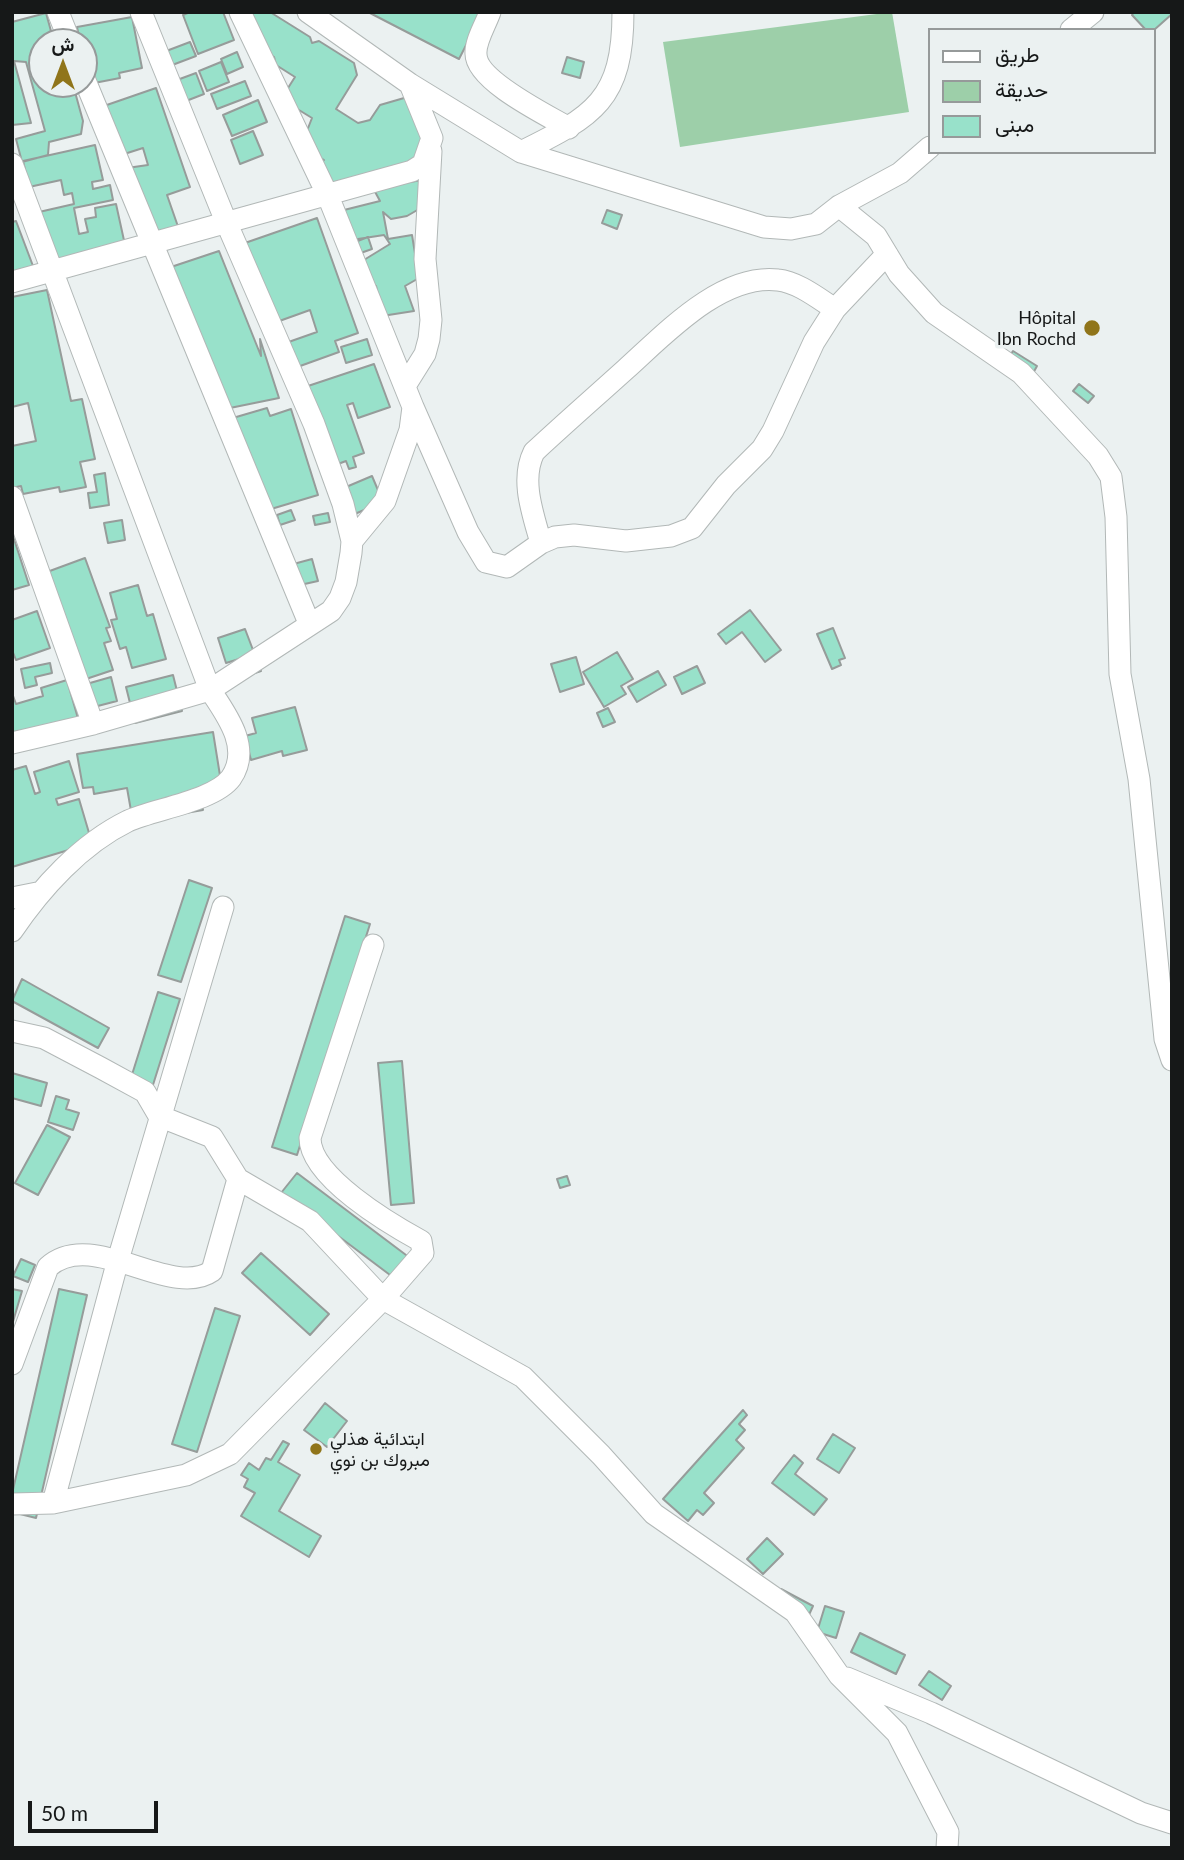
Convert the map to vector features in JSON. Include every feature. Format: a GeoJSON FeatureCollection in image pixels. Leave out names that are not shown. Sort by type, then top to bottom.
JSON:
{"type":"FeatureCollection","features":[{"type":"Feature","properties":{"kind":"street"},"geometry":{"type":"LineString","coordinates":[[12,743],[93,724],[210,690],[331,611],[346,582],[352,541],[343,504],[314,424],[227,224],[141,12]]}},
{"type":"Feature","properties":{"kind":"street"},"geometry":{"type":"LineString","coordinates":[[240,12],[328,197],[413,407],[468,533],[486,562],[507,567],[541,542],[564,535],[626,541],[671,536],[692,528],[726,485],[762,449],[814,342],[835,309],[887,254]]}},
{"type":"Feature","properties":{"kind":"street"},"geometry":{"type":"LineString","coordinates":[[308,12],[410,83],[521,152],[764,227],[790,229],[816,224],[839,206],[900,173],[928,149]]}},
{"type":"Feature","properties":{"kind":"street"},"geometry":{"type":"LineString","coordinates":[[490,12],[475,52],[478,64],[489,79],[569,128]]}},
{"type":"Feature","properties":{"kind":"street"},"geometry":{"type":"LineString","coordinates":[[521,152],[584,120],[611,83],[622,51],[623,12]]}},
{"type":"Feature","properties":{"kind":"street"},"geometry":{"type":"LineString","coordinates":[[1073,28],[1093,12]]}},
{"type":"Feature","properties":{"kind":"street"},"geometry":{"type":"LineString","coordinates":[[405,386],[425,354],[431,320],[425,258],[432,138],[410,83]]}},
{"type":"Feature","properties":{"kind":"street"},"geometry":{"type":"LineString","coordinates":[[92,98],[309,623]]}},
{"type":"Feature","properties":{"kind":"street"},"geometry":{"type":"LineString","coordinates":[[12,282],[328,197],[412,171],[423,164],[432,138]]}},
{"type":"Feature","properties":{"kind":"street"},"geometry":{"type":"LineString","coordinates":[[12,164],[210,690],[233,725],[237,758],[230,779],[197,797],[127,822],[91,846],[37,893],[12,930]]}},
{"type":"Feature","properties":{"kind":"street"},"geometry":{"type":"LineString","coordinates":[[839,206],[876,236],[899,274],[934,313],[1021,373],[1098,456],[1111,477],[1116,517],[1120,674],[1139,779],[1165,1039],[1172,1060]]}},
{"type":"Feature","properties":{"kind":"street"},"geometry":{"type":"LineString","coordinates":[[541,542],[528,488],[529,462],[534,452],[677,321],[737,287],[764,280],[781,280],[835,309]]}},
{"type":"Feature","properties":{"kind":"street"},"geometry":{"type":"LineString","coordinates":[[352,541],[385,501],[410,430],[413,407]]}},
{"type":"Feature","properties":{"kind":"street"},"geometry":{"type":"LineString","coordinates":[[12,497],[93,724]]}},
{"type":"Feature","properties":{"kind":"street"},"geometry":{"type":"LineString","coordinates":[[12,898],[37,893]]}},
{"type":"Feature","properties":{"kind":"street"},"geometry":{"type":"LineString","coordinates":[[53,1503],[159,1116],[223,906]]}},
{"type":"Feature","properties":{"kind":"street"},"geometry":{"type":"LineString","coordinates":[[12,1504],[53,1503],[187,1475],[230,1454],[383,1299],[423,1254],[421,1241],[365,1207],[314,1158],[310,1148],[310,1139],[373,946]]}},
{"type":"Feature","properties":{"kind":"street"},"geometry":{"type":"LineString","coordinates":[[12,1031],[44,1038],[145,1092],[159,1116],[212,1137],[238,1179],[310,1221],[383,1299],[523,1377],[601,1455],[654,1514],[795,1612],[839,1675],[897,1733],[948,1832],[947,1848]]}},
{"type":"Feature","properties":{"kind":"street"},"geometry":{"type":"LineString","coordinates":[[12,1364],[48,1267],[58,1258],[69,1254],[118,1260],[188,1279],[203,1278],[212,1272],[238,1179]]}},
{"type":"Feature","properties":{"kind":"street"},"geometry":{"type":"LineString","coordinates":[[839,1675],[931,1713],[1141,1813],[1172,1823]]}},
{"type":"Feature","properties":{"kind":"green space"},"geometry":{"type":"Polygon","coordinates":[[[892,12],[909,112],[680,147],[663,42],[892,12]]]}},
{"type":"Feature","properties":{"kind":"building"},"geometry":{"type":"Polygon","coordinates":[[[190,12],[223,12],[234,40],[198,54],[183,15],[190,12]]]}},
{"type":"Feature","properties":{"kind":"building"},"geometry":{"type":"Polygon","coordinates":[[[251,12],[270,12],[310,37],[312,43],[319,41],[354,63],[357,75],[336,109],[358,123],[370,120],[380,105],[411,96],[426,147],[418,161],[319,205],[308,165],[324,160],[301,146],[312,118],[281,99],[295,77],[276,65],[274,57],[262,49],[251,12]]]}},
{"type":"Feature","properties":{"kind":"building"},"geometry":{"type":"Polygon","coordinates":[[[368,12],[483,12],[459,59],[368,12]]]}},
{"type":"Feature","properties":{"kind":"building"},"geometry":{"type":"Polygon","coordinates":[[[1134,12],[1172,12],[1156,28],[1144,28],[1132,15],[1134,12]]]}},
{"type":"Feature","properties":{"kind":"building"},"geometry":{"type":"Polygon","coordinates":[[[46,13],[50,28],[28,28],[28,69],[26,62],[14,61],[31,123],[12,125],[12,22],[46,13]]]}},
{"type":"Feature","properties":{"kind":"building"},"geometry":{"type":"Polygon","coordinates":[[[132,17],[142,68],[119,73],[120,78],[98,82],[98,28],[77,27],[132,17]]]}},
{"type":"Feature","properties":{"kind":"building"},"geometry":{"type":"Polygon","coordinates":[[[190,42],[196,56],[167,67],[161,53],[190,42]]]}},
{"type":"Feature","properties":{"kind":"building"},"geometry":{"type":"Polygon","coordinates":[[[237,52],[243,67],[227,74],[221,59],[237,52]]]}},
{"type":"Feature","properties":{"kind":"building"},"geometry":{"type":"Polygon","coordinates":[[[567,57],[584,62],[580,78],[562,73],[567,57]]]}},
{"type":"Feature","properties":{"kind":"building"},"geometry":{"type":"Polygon","coordinates":[[[221,62],[229,82],[207,91],[199,71],[221,62]]]}},
{"type":"Feature","properties":{"kind":"building"},"geometry":{"type":"Polygon","coordinates":[[[196,73],[204,94],[186,101],[177,80],[196,73]]]}},
{"type":"Feature","properties":{"kind":"building"},"geometry":{"type":"Polygon","coordinates":[[[245,81],[251,96],[217,109],[211,94],[245,81]]]}},
{"type":"Feature","properties":{"kind":"building"},"geometry":{"type":"Polygon","coordinates":[[[156,88],[190,187],[167,195],[182,238],[154,248],[127,168],[148,165],[143,148],[118,156],[101,107],[156,88]]]}},
{"type":"Feature","properties":{"kind":"building"},"geometry":{"type":"Polygon","coordinates":[[[36,98],[77,98],[83,121],[81,134],[49,142],[48,155],[22,162],[16,139],[45,131],[36,98]]]}},
{"type":"Feature","properties":{"kind":"building"},"geometry":{"type":"Polygon","coordinates":[[[258,100],[267,122],[232,136],[223,115],[258,100]]]}},
{"type":"Feature","properties":{"kind":"building"},"geometry":{"type":"Polygon","coordinates":[[[253,131],[263,155],[240,164],[231,140],[253,131]]]}},
{"type":"Feature","properties":{"kind":"building"},"geometry":{"type":"Polygon","coordinates":[[[95,145],[103,180],[92,182],[93,189],[110,185],[113,200],[74,208],[79,234],[88,232],[85,219],[96,217],[95,208],[116,204],[127,254],[52,270],[39,212],[74,204],[72,193],[64,195],[61,180],[29,187],[23,161],[95,145]]]}},
{"type":"Feature","properties":{"kind":"building"},"geometry":{"type":"Polygon","coordinates":[[[422,180],[426,205],[407,216],[391,219],[383,212],[388,239],[412,235],[419,278],[405,286],[414,311],[382,316],[376,286],[363,289],[359,263],[390,244],[384,235],[345,241],[340,211],[380,201],[373,188],[422,180]]]}},
{"type":"Feature","properties":{"kind":"building"},"geometry":{"type":"Polygon","coordinates":[[[607,210],[622,215],[617,229],[602,223],[607,210]]]}},
{"type":"Feature","properties":{"kind":"building"},"geometry":{"type":"Polygon","coordinates":[[[317,218],[358,333],[335,341],[339,352],[289,370],[280,345],[317,332],[310,310],[271,324],[242,244],[317,218]]]}},
{"type":"Feature","properties":{"kind":"building"},"geometry":{"type":"Polygon","coordinates":[[[16,221],[33,266],[12,272],[12,222],[16,221]]]}},
{"type":"Feature","properties":{"kind":"building"},"geometry":{"type":"Polygon","coordinates":[[[368,237],[372,249],[355,255],[350,244],[368,237]]]}},
{"type":"Feature","properties":{"kind":"building"},"geometry":{"type":"Polygon","coordinates":[[[219,251],[261,356],[260,339],[279,398],[225,409],[171,267],[219,251]]]}},
{"type":"Feature","properties":{"kind":"building"},"geometry":{"type":"Polygon","coordinates":[[[47,290],[71,401],[82,399],[95,459],[80,462],[86,487],[60,492],[59,487],[23,494],[21,486],[12,488],[12,446],[36,441],[28,403],[12,407],[12,297],[47,290]]]}},
{"type":"Feature","properties":{"kind":"building"},"geometry":{"type":"Polygon","coordinates":[[[367,339],[372,355],[346,363],[341,347],[367,339]]]}},
{"type":"Feature","properties":{"kind":"building"},"geometry":{"type":"Polygon","coordinates":[[[1013,351],[1037,366],[1031,377],[1006,361],[1013,351]]]}},
{"type":"Feature","properties":{"kind":"building"},"geometry":{"type":"Polygon","coordinates":[[[374,364],[390,407],[358,418],[353,403],[347,405],[364,453],[353,457],[356,467],[349,469],[346,461],[330,467],[302,388],[374,364]]]}},
{"type":"Feature","properties":{"kind":"building"},"geometry":{"type":"Polygon","coordinates":[[[1079,384],[1094,396],[1088,403],[1073,391],[1079,384]]]}},
{"type":"Feature","properties":{"kind":"building"},"geometry":{"type":"Polygon","coordinates":[[[267,408],[270,416],[291,409],[318,495],[261,512],[226,420],[267,408]]]}},
{"type":"Feature","properties":{"kind":"building"},"geometry":{"type":"Polygon","coordinates":[[[105,473],[109,505],[90,508],[88,493],[97,492],[94,475],[105,473]]]}},
{"type":"Feature","properties":{"kind":"building"},"geometry":{"type":"Polygon","coordinates":[[[372,476],[383,502],[350,516],[339,490],[372,476]]]}},
{"type":"Feature","properties":{"kind":"building"},"geometry":{"type":"Polygon","coordinates":[[[291,510],[295,520],[280,525],[277,515],[291,510]]]}},
{"type":"Feature","properties":{"kind":"building"},"geometry":{"type":"Polygon","coordinates":[[[328,513],[330,522],[315,525],[313,516],[328,513]]]}},
{"type":"Feature","properties":{"kind":"building"},"geometry":{"type":"Polygon","coordinates":[[[122,520],[125,540],[108,543],[104,523],[122,520]]]}},
{"type":"Feature","properties":{"kind":"building"},"geometry":{"type":"Polygon","coordinates":[[[12,533],[29,585],[12,590],[12,533]]]}},
{"type":"Feature","properties":{"kind":"building"},"geometry":{"type":"Polygon","coordinates":[[[85,558],[110,627],[106,628],[111,641],[104,643],[113,670],[86,679],[47,572],[85,558]]]}},
{"type":"Feature","properties":{"kind":"building"},"geometry":{"type":"Polygon","coordinates":[[[312,559],[318,581],[291,587],[286,566],[312,559]]]}},
{"type":"Feature","properties":{"kind":"building"},"geometry":{"type":"Polygon","coordinates":[[[138,585],[147,616],[153,614],[166,659],[132,668],[126,647],[120,649],[111,620],[117,619],[110,593],[138,585]]]}},
{"type":"Feature","properties":{"kind":"building"},"geometry":{"type":"Polygon","coordinates":[[[750,610],[781,650],[765,662],[742,632],[726,644],[718,634],[750,610]]]}},
{"type":"Feature","properties":{"kind":"building"},"geometry":{"type":"Polygon","coordinates":[[[37,611],[50,648],[16,660],[12,650],[12,620],[37,611]]]}},
{"type":"Feature","properties":{"kind":"building"},"geometry":{"type":"Polygon","coordinates":[[[833,628],[845,658],[839,660],[841,665],[832,669],[817,634],[833,628]]]}},
{"type":"Feature","properties":{"kind":"building"},"geometry":{"type":"Polygon","coordinates":[[[245,629],[261,671],[234,680],[240,664],[239,659],[226,663],[218,638],[245,629]]]}},
{"type":"Feature","properties":{"kind":"building"},"geometry":{"type":"Polygon","coordinates":[[[617,652],[633,679],[621,686],[626,694],[604,707],[583,672],[617,652]]]}},
{"type":"Feature","properties":{"kind":"building"},"geometry":{"type":"Polygon","coordinates":[[[576,657],[584,684],[560,692],[551,664],[576,657]]]}},
{"type":"Feature","properties":{"kind":"building"},"geometry":{"type":"Polygon","coordinates":[[[50,663],[52,673],[35,677],[37,685],[25,688],[21,669],[50,663]]]}},
{"type":"Feature","properties":{"kind":"building"},"geometry":{"type":"Polygon","coordinates":[[[697,666],[705,683],[682,694],[674,677],[697,666]]]}},
{"type":"Feature","properties":{"kind":"building"},"geometry":{"type":"Polygon","coordinates":[[[658,671],[666,685],[637,702],[628,687],[658,671]]]}},
{"type":"Feature","properties":{"kind":"building"},"geometry":{"type":"Polygon","coordinates":[[[173,675],[182,711],[135,723],[126,687],[173,675]]]}},
{"type":"Feature","properties":{"kind":"building"},"geometry":{"type":"Polygon","coordinates":[[[111,677],[117,701],[90,708],[83,685],[111,677]]]}},
{"type":"Feature","properties":{"kind":"building"},"geometry":{"type":"Polygon","coordinates":[[[67,680],[79,722],[12,738],[12,693],[16,704],[43,696],[41,688],[67,680]]]}},
{"type":"Feature","properties":{"kind":"building"},"geometry":{"type":"Polygon","coordinates":[[[295,707],[307,750],[283,756],[282,751],[251,760],[245,736],[256,733],[252,718],[295,707]]]}},
{"type":"Feature","properties":{"kind":"building"},"geometry":{"type":"Polygon","coordinates":[[[608,708],[615,722],[603,727],[597,713],[608,708]]]}},
{"type":"Feature","properties":{"kind":"building"},"geometry":{"type":"Polygon","coordinates":[[[213,732],[222,788],[200,792],[203,810],[133,822],[127,788],[94,794],[93,787],[83,788],[77,754],[213,732]]]}},
{"type":"Feature","properties":{"kind":"building"},"geometry":{"type":"Polygon","coordinates":[[[69,761],[79,792],[56,799],[58,805],[79,799],[92,843],[12,867],[12,770],[26,766],[35,794],[40,792],[34,772],[69,761]]]}},
{"type":"Feature","properties":{"kind":"building"},"geometry":{"type":"Polygon","coordinates":[[[189,880],[212,888],[181,982],[158,975],[189,880]]]}},
{"type":"Feature","properties":{"kind":"building"},"geometry":{"type":"Polygon","coordinates":[[[345,916],[370,924],[297,1155],[272,1147],[345,916]]]}},
{"type":"Feature","properties":{"kind":"building"},"geometry":{"type":"Polygon","coordinates":[[[22,979],[109,1028],[98,1048],[12,1001],[22,979]]]}},
{"type":"Feature","properties":{"kind":"building"},"geometry":{"type":"Polygon","coordinates":[[[158,992],[180,999],[152,1088],[130,1081],[158,992]]]}},
{"type":"Feature","properties":{"kind":"building"},"geometry":{"type":"Polygon","coordinates":[[[402,1061],[414,1203],[391,1205],[378,1063],[402,1061]]]}},
{"type":"Feature","properties":{"kind":"building"},"geometry":{"type":"Polygon","coordinates":[[[12,1073],[47,1083],[41,1106],[12,1098],[12,1073]]]}},
{"type":"Feature","properties":{"kind":"building"},"geometry":{"type":"Polygon","coordinates":[[[56,1096],[69,1100],[66,1109],[79,1113],[73,1130],[48,1122],[56,1096]]]}},
{"type":"Feature","properties":{"kind":"building"},"geometry":{"type":"Polygon","coordinates":[[[47,1125],[70,1137],[38,1195],[15,1183],[47,1125]]]}},
{"type":"Feature","properties":{"kind":"building"},"geometry":{"type":"Polygon","coordinates":[[[297,1173],[414,1261],[398,1281],[281,1193],[297,1173]]]}},
{"type":"Feature","properties":{"kind":"building"},"geometry":{"type":"Polygon","coordinates":[[[567,1176],[570,1185],[560,1188],[557,1179],[567,1176]]]}},
{"type":"Feature","properties":{"kind":"building"},"geometry":{"type":"Polygon","coordinates":[[[261,1253],[329,1314],[310,1335],[242,1273],[261,1253]]]}},
{"type":"Feature","properties":{"kind":"building"},"geometry":{"type":"Polygon","coordinates":[[[21,1259],[35,1265],[28,1282],[13,1276],[21,1259]]]}},
{"type":"Feature","properties":{"kind":"building"},"geometry":{"type":"Polygon","coordinates":[[[12,1289],[22,1291],[12,1325],[12,1289]]]}},
{"type":"Feature","properties":{"kind":"building"},"geometry":{"type":"Polygon","coordinates":[[[59,1289],[87,1295],[36,1518],[12,1512],[12,1494],[59,1289]]]}},
{"type":"Feature","properties":{"kind":"building"},"geometry":{"type":"Polygon","coordinates":[[[215,1308],[240,1316],[197,1452],[172,1444],[215,1308]]]}},
{"type":"Feature","properties":{"kind":"building"},"geometry":{"type":"Polygon","coordinates":[[[325,1403],[347,1421],[327,1447],[304,1430],[325,1403]]]}},
{"type":"Feature","properties":{"kind":"building"},"geometry":{"type":"Polygon","coordinates":[[[743,1410],[747,1415],[739,1424],[745,1430],[736,1440],[744,1448],[704,1493],[714,1503],[703,1515],[697,1510],[688,1521],[663,1499],[743,1410]]]}},
{"type":"Feature","properties":{"kind":"building"},"geometry":{"type":"Polygon","coordinates":[[[833,1434],[855,1448],[839,1473],[817,1459],[833,1434]]]}},
{"type":"Feature","properties":{"kind":"building"},"geometry":{"type":"Polygon","coordinates":[[[283,1441],[289,1444],[278,1462],[300,1475],[279,1511],[321,1536],[309,1557],[241,1516],[255,1493],[244,1487],[248,1479],[241,1475],[249,1463],[259,1470],[266,1458],[271,1460],[283,1441]]]}},
{"type":"Feature","properties":{"kind":"building"},"geometry":{"type":"Polygon","coordinates":[[[794,1455],[803,1463],[795,1474],[827,1499],[814,1515],[772,1483],[794,1455]]]}},
{"type":"Feature","properties":{"kind":"building"},"geometry":{"type":"Polygon","coordinates":[[[767,1538],[783,1554],[763,1574],[747,1559],[767,1538]]]}},
{"type":"Feature","properties":{"kind":"building"},"geometry":{"type":"Polygon","coordinates":[[[781,1589],[813,1606],[808,1617],[775,1600],[781,1589]]]}},
{"type":"Feature","properties":{"kind":"building"},"geometry":{"type":"Polygon","coordinates":[[[825,1606],[844,1612],[836,1638],[817,1632],[825,1606]]]}},
{"type":"Feature","properties":{"kind":"building"},"geometry":{"type":"Polygon","coordinates":[[[860,1633],[905,1655],[896,1674],[851,1652],[860,1633]]]}},
{"type":"Feature","properties":{"kind":"building"},"geometry":{"type":"Polygon","coordinates":[[[929,1671],[951,1686],[942,1700],[919,1685],[929,1671]]]}},
{"type":"Feature","properties":{"kind":"place","name":"Hôpital Ibn Rochd"},"geometry":{"type":"Point","coordinates":[1092,328]}},
{"type":"Feature","properties":{"kind":"place","name":"ابتدائية هذلي مبروك بن نوي"},"geometry":{"type":"Point","coordinates":[316,1449]}}]}
